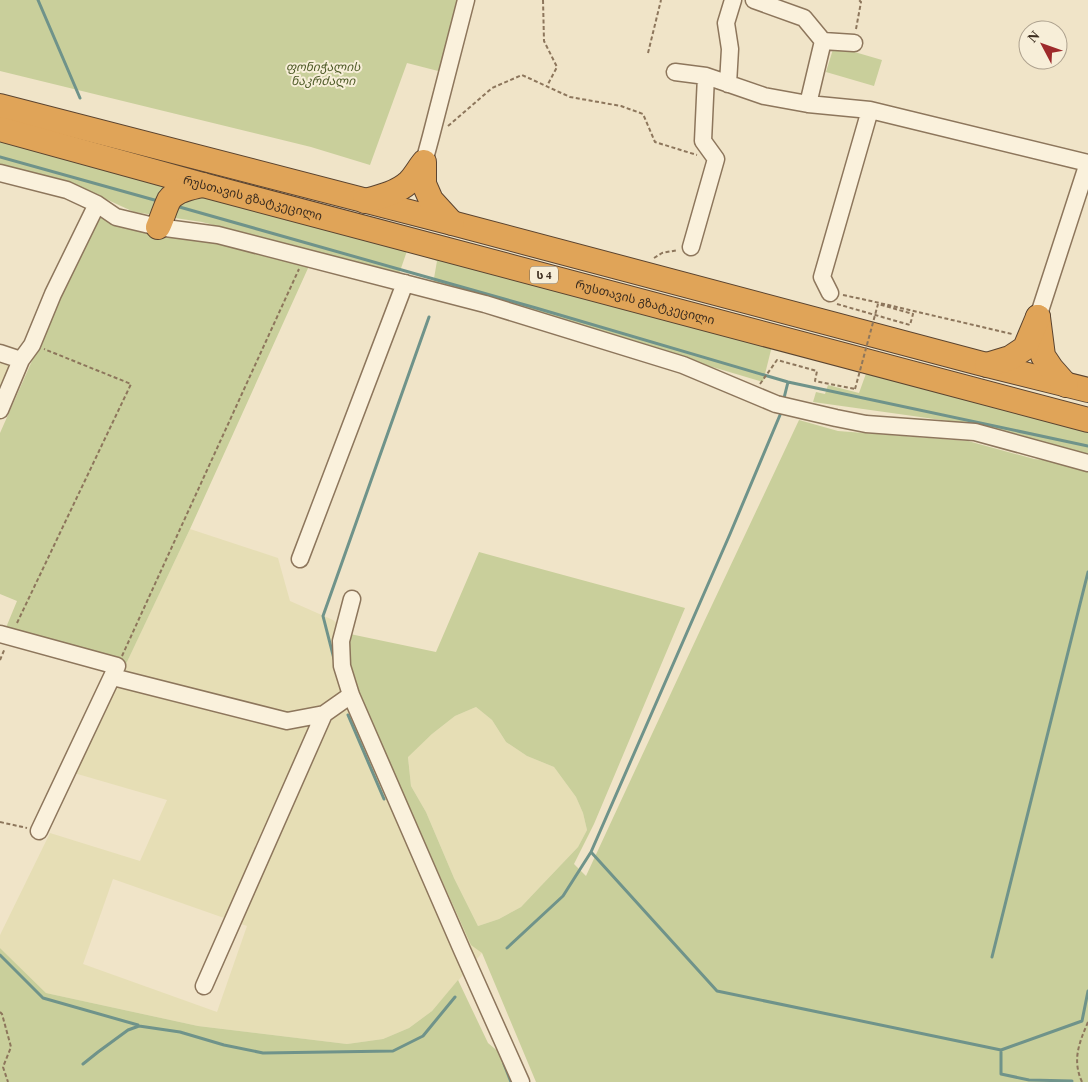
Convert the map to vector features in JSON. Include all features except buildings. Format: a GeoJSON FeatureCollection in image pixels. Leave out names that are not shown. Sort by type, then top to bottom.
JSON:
{"type":"FeatureCollection","features":[{"type":"Feature","properties":{"kind":"highway","name":"რუსთავის გზატკეცილი"},"geometry":{"type":"LineString","coordinates":[[0,106],[452,223],[987,366],[1077,387]]}},
{"type":"Feature","properties":{"kind":"highway","name":"რუსთავის გზატკეცილი"},"geometry":{"type":"LineString","coordinates":[[0,129],[148,171],[1088,420]]}},
{"type":"Feature","properties":{"kind":"highway"},"geometry":{"type":"LineString","coordinates":[[364,201],[382,197],[397,190],[410,181],[424,162]]}},
{"type":"Feature","properties":{"kind":"highway"},"geometry":{"type":"LineString","coordinates":[[424,162],[424,184],[431,200],[452,223]]}},
{"type":"Feature","properties":{"kind":"highway"},"geometry":{"type":"LineString","coordinates":[[148,171],[158,178],[165,188],[164,214]]}},
{"type":"Feature","properties":{"kind":"highway"},"geometry":{"type":"LineString","coordinates":[[164,214],[180,192],[191,187],[203,185]]}},
{"type":"Feature","properties":{"kind":"highway"},"geometry":{"type":"LineString","coordinates":[[987,366],[1010,358],[1025,348],[1034,328]]}},
{"type":"Feature","properties":{"kind":"highway"},"geometry":{"type":"LineString","coordinates":[[1034,328],[1044,356],[1051,368],[1077,387]]}},
{"type":"Feature","properties":{"kind":"street"},"geometry":{"type":"LineString","coordinates":[[424,162],[466,0]]}},
{"type":"Feature","properties":{"kind":"street"},"geometry":{"type":"LineString","coordinates":[[728,84],[730,49],[726,22],[733,0]]}},
{"type":"Feature","properties":{"kind":"street"},"geometry":{"type":"LineString","coordinates":[[754,0],[804,18],[823,41],[854,43]]}},
{"type":"Feature","properties":{"kind":"street"},"geometry":{"type":"LineString","coordinates":[[808,104],[823,41]]}},
{"type":"Feature","properties":{"kind":"street"},"geometry":{"type":"LineString","coordinates":[[676,72],[706,76],[764,96],[808,104],[870,110],[1088,163],[1034,328]]}},
{"type":"Feature","properties":{"kind":"street"},"geometry":{"type":"LineString","coordinates":[[691,248],[716,159],[703,141],[706,76]]}},
{"type":"Feature","properties":{"kind":"street"},"geometry":{"type":"LineString","coordinates":[[830,293],[822,277],[870,110]]}},
{"type":"Feature","properties":{"kind":"street"},"geometry":{"type":"LineString","coordinates":[[0,173],[67,190],[97,204],[116,217],[164,214],[218,235],[485,304],[683,365],[776,404],[866,424],[976,432],[1088,463]]}},
{"type":"Feature","properties":{"kind":"street"},"geometry":{"type":"LineString","coordinates":[[0,410],[21,360],[32,345],[53,294],[97,204]]}},
{"type":"Feature","properties":{"kind":"street"},"geometry":{"type":"LineString","coordinates":[[300,559],[406,283]]}},
{"type":"Feature","properties":{"kind":"street"},"geometry":{"type":"LineString","coordinates":[[0,353],[21,360]]}},
{"type":"Feature","properties":{"kind":"street"},"geometry":{"type":"LineString","coordinates":[[352,599],[341,641],[342,666],[351,694],[521,1082]]}},
{"type":"Feature","properties":{"kind":"street"},"geometry":{"type":"LineString","coordinates":[[5,636],[115,672],[287,721],[324,714],[351,694]]}},
{"type":"Feature","properties":{"kind":"street"},"geometry":{"type":"LineString","coordinates":[[39,831],[115,672]]}},
{"type":"Feature","properties":{"kind":"street"},"geometry":{"type":"LineString","coordinates":[[204,986],[324,714]]}},
{"type":"Feature","properties":{"kind":"path"},"geometry":{"type":"LineString","coordinates":[[543,0],[544,41],[557,67],[547,86]]}},
{"type":"Feature","properties":{"kind":"path"},"geometry":{"type":"LineString","coordinates":[[648,53],[661,0]]}},
{"type":"Feature","properties":{"kind":"path"},"geometry":{"type":"LineString","coordinates":[[854,43],[859,0]]}},
{"type":"Feature","properties":{"kind":"path"},"geometry":{"type":"LineString","coordinates":[[431,136],[450,124],[492,88],[522,75],[570,97],[621,106],[643,114],[655,142],[716,159]]}},
{"type":"Feature","properties":{"kind":"path"},"geometry":{"type":"LineString","coordinates":[[634,272],[662,253],[691,248]]}},
{"type":"Feature","properties":{"kind":"path"},"geometry":{"type":"LineString","coordinates":[[115,672],[304,258]]}},
{"type":"Feature","properties":{"kind":"path"},"geometry":{"type":"LineString","coordinates":[[763,379],[777,360],[817,371],[814,381],[855,389],[878,304],[913,314],[910,325],[830,302],[830,293],[1034,328]]}},
{"type":"Feature","properties":{"kind":"path"},"geometry":{"type":"LineString","coordinates":[[0,660],[5,636],[131,384],[32,345]]}},
{"type":"Feature","properties":{"kind":"path"},"geometry":{"type":"LineString","coordinates":[[0,822],[39,831]]}},
{"type":"Feature","properties":{"kind":"path"},"geometry":{"type":"LineString","coordinates":[[0,1012],[12,1047],[3,1067],[8,1082]]}},
{"type":"Feature","properties":{"kind":"path"},"geometry":{"type":"LineString","coordinates":[[1082,1082],[1077,1072],[1076,1059],[1080,1040],[1088,1022]]}},
{"type":"Feature","properties":{"kind":"shaded area"},"geometry":{"type":"Polygon","coordinates":[[[0,347],[21,354],[0,398],[0,347]]]}},
{"type":"Feature","properties":{"kind":"shaded area"},"geometry":{"type":"Polygon","coordinates":[[[190,529],[278,558],[290,601],[333,620],[350,634],[350,674],[482,953],[432,1011],[409,1028],[383,1039],[347,1044],[198,1026],[46,993],[0,948],[0,935],[50,833],[140,861],[167,800],[74,773],[190,529]],[[113,879],[83,964],[217,1012],[247,926],[113,879]]]}},
{"type":"Feature","properties":{"kind":"shaded area"},"geometry":{"type":"Polygon","coordinates":[[[476,707],[492,720],[506,742],[527,756],[554,767],[576,797],[583,813],[587,830],[578,847],[521,907],[499,919],[478,926],[454,878],[426,812],[411,786],[408,756],[455,716],[476,707]]]}},
{"type":"Feature","properties":{"kind":"green space","name":"ფონიჭალის ნაკრძალი"},"geometry":{"type":"Polygon","coordinates":[[[0,0],[462,0],[442,72],[407,63],[370,165],[311,147],[0,71],[0,0]]]}},
{"type":"Feature","properties":{"kind":"green space"},"geometry":{"type":"Polygon","coordinates":[[[834,46],[882,60],[874,86],[826,72],[834,46]]]}},
{"type":"Feature","properties":{"kind":"green space"},"geometry":{"type":"Polygon","coordinates":[[[0,135],[772,346],[763,382],[433,284],[437,261],[407,251],[399,274],[202,222],[134,212],[71,183],[0,165],[0,135]]]}},
{"type":"Feature","properties":{"kind":"green space"},"geometry":{"type":"Polygon","coordinates":[[[98,212],[113,225],[153,234],[217,240],[309,266],[190,529],[126,664],[5,630],[17,601],[0,594],[0,433],[98,212]]]}},
{"type":"Feature","properties":{"kind":"green space"},"geometry":{"type":"Polygon","coordinates":[[[868,368],[1088,426],[1088,455],[956,422],[813,402],[816,392],[825,394],[828,385],[859,393],[868,368]]]}},
{"type":"Feature","properties":{"kind":"green space"},"geometry":{"type":"Polygon","coordinates":[[[799,420],[838,431],[968,441],[1034,459],[1088,465],[1088,1082],[536,1082],[482,953],[471,945],[349,674],[350,634],[436,652],[479,552],[685,608],[594,824],[574,864],[586,876],[799,420]],[[476,707],[455,716],[432,734],[408,757],[411,786],[426,812],[454,878],[478,926],[499,919],[521,907],[578,847],[587,830],[583,813],[576,797],[554,767],[527,756],[506,742],[492,720],[476,707]]]}},
{"type":"Feature","properties":{"kind":"green space"},"geometry":{"type":"Polygon","coordinates":[[[0,948],[46,993],[198,1026],[347,1044],[383,1039],[409,1028],[432,1011],[458,980],[488,1043],[506,1058],[516,1082],[0,1082],[0,948]]]}},
{"type":"Feature","properties":{"kind":"waterway"},"geometry":{"type":"LineString","coordinates":[[38,0],[80,98]]}},
{"type":"Feature","properties":{"kind":"waterway"},"geometry":{"type":"LineString","coordinates":[[0,157],[158,201]]}},
{"type":"Feature","properties":{"kind":"waterway"},"geometry":{"type":"LineString","coordinates":[[176,206],[788,382],[1088,446]]}},
{"type":"Feature","properties":{"kind":"waterway"},"geometry":{"type":"LineString","coordinates":[[334,659],[323,616],[429,317]]}},
{"type":"Feature","properties":{"kind":"waterway"},"geometry":{"type":"LineString","coordinates":[[784,398],[788,382]]}},
{"type":"Feature","properties":{"kind":"waterway"},"geometry":{"type":"LineString","coordinates":[[507,948],[563,896],[591,852],[780,415]]}},
{"type":"Feature","properties":{"kind":"waterway"},"geometry":{"type":"LineString","coordinates":[[992,957],[1088,572]]}},
{"type":"Feature","properties":{"kind":"waterway"},"geometry":{"type":"LineString","coordinates":[[348,715],[384,799]]}},
{"type":"Feature","properties":{"kind":"waterway"},"geometry":{"type":"LineString","coordinates":[[591,852],[717,991],[1001,1050],[1082,1021],[1088,991]]}},
{"type":"Feature","properties":{"kind":"waterway"},"geometry":{"type":"LineString","coordinates":[[0,955],[43,998],[138,1025]]}},
{"type":"Feature","properties":{"kind":"waterway"},"geometry":{"type":"LineString","coordinates":[[83,1064],[128,1030],[139,1026],[180,1032],[224,1045],[263,1053],[393,1051],[423,1036],[455,997]]}},
{"type":"Feature","properties":{"kind":"waterway"},"geometry":{"type":"LineString","coordinates":[[1001,1050],[1001,1074],[1029,1080],[1072,1081]]}},
{"type":"Feature","properties":{"kind":"waterway"},"geometry":{"type":"LineString","coordinates":[[504,1064],[511,1082]]}}]}
